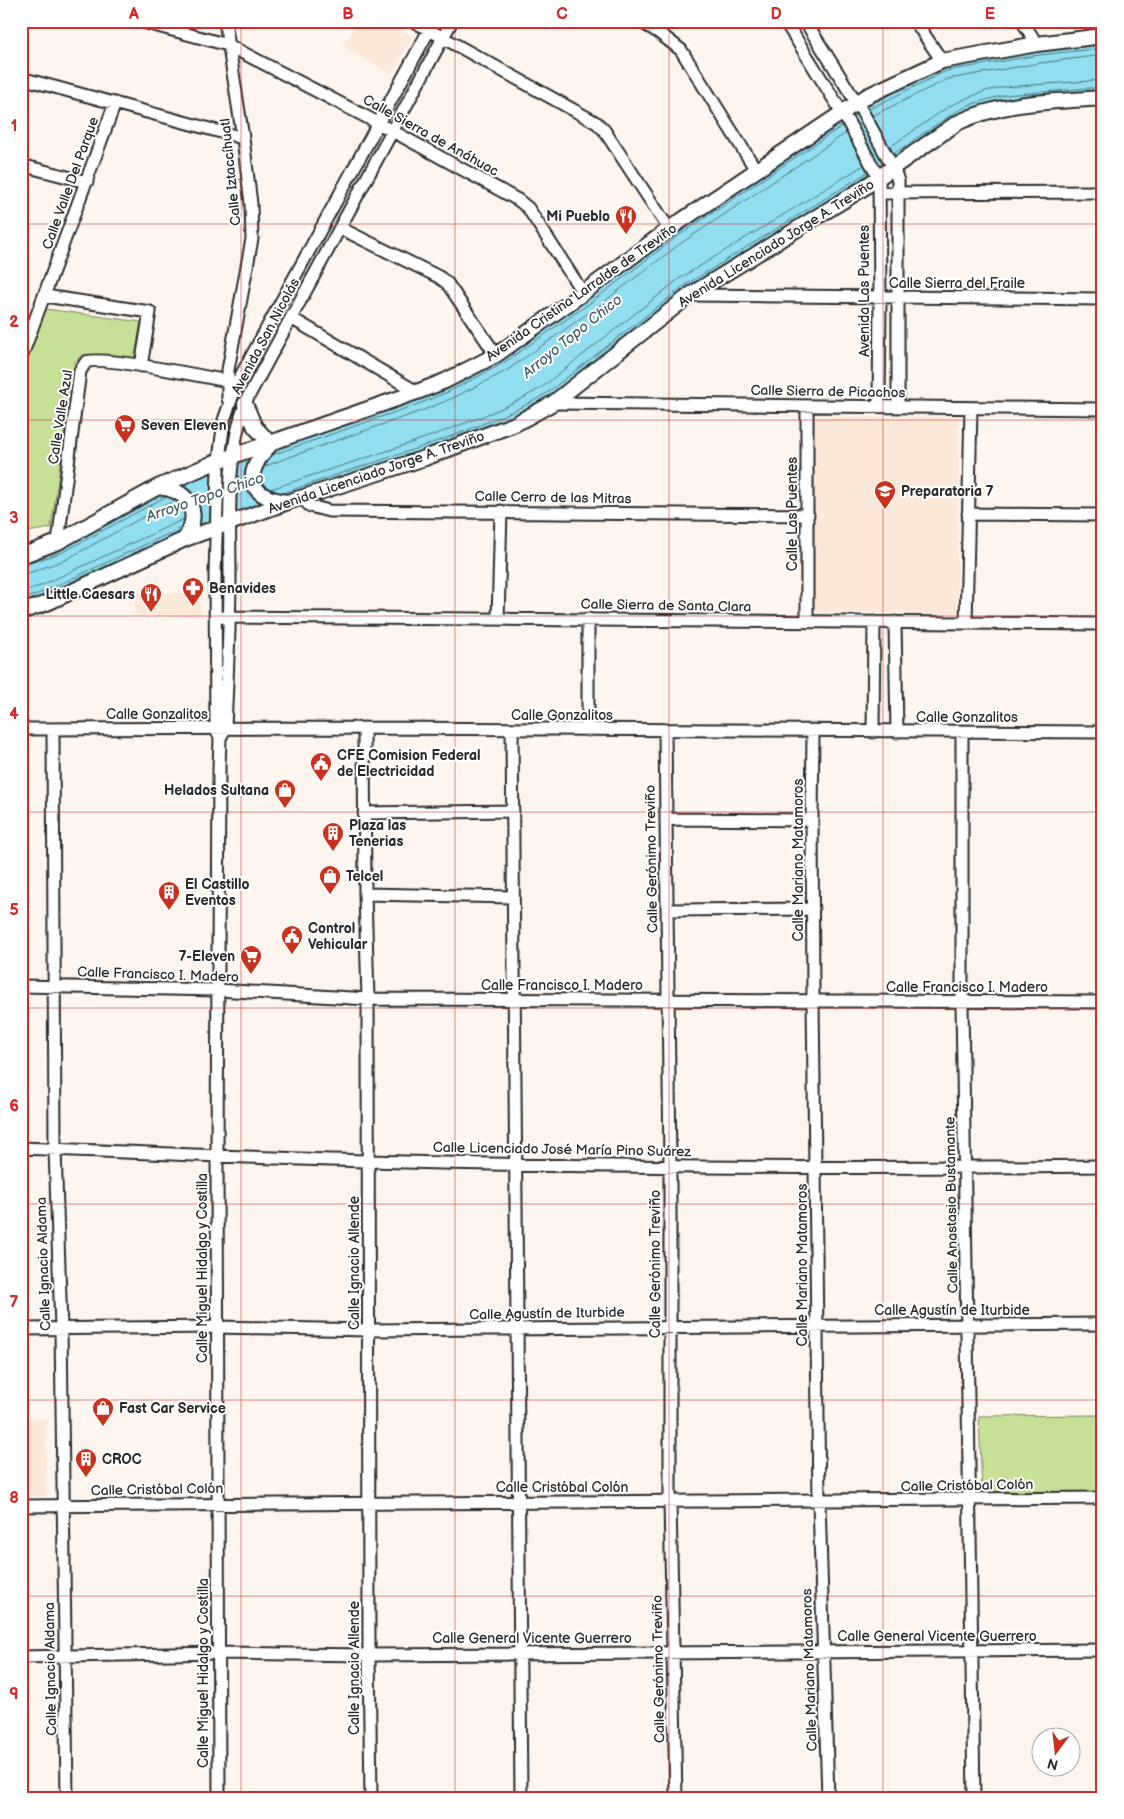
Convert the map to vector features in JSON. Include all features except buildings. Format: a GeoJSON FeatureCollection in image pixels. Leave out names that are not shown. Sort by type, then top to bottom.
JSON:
{"type":"FeatureCollection","features":[{"type":"Feature","properties":{"kind":"main road","name":"Avenida Cristina Larralde de Treviño"},"geometry":{"type":"LineString","coordinates":[[21,556],[58,542],[163,488],[269,446],[445,381],[496,355],[669,229],[756,170],[942,61],[1038,44],[1103,36]]}},
{"type":"Feature","properties":{"kind":"main road","name":"Avenida Licenciado Jorge A. Treviño"},"geometry":{"type":"LineString","coordinates":[[21,612],[47,603],[215,521],[283,501],[302,498],[434,455],[515,424],[553,403],[690,295],[876,174],[973,115],[1007,106],[1103,98]]}},
{"type":"Feature","properties":{"kind":"main road"},"geometry":{"type":"LineString","coordinates":[[245,404],[256,427],[269,446],[254,466],[252,477],[255,486],[260,492],[283,501]]}},
{"type":"Feature","properties":{"kind":"main road"},"geometry":{"type":"LineString","coordinates":[[163,488],[185,497],[190,503],[193,516],[187,535]]}},
{"type":"Feature","properties":{"kind":"street","name":"Calle Sierra de Anáhuac"},"geometry":{"type":"LineString","coordinates":[[139,21],[228,45],[393,131],[521,202],[528,208],[583,293]]}},
{"type":"Feature","properties":{"kind":"street","name":"Calle Iztaccíhuatl"},"geometry":{"type":"LineString","coordinates":[[225,21],[252,204],[252,239],[228,370],[233,382]]}},
{"type":"Feature","properties":{"kind":"street"},"geometry":{"type":"LineString","coordinates":[[413,21],[431,26],[442,38],[582,113],[601,126],[669,229]]}},
{"type":"Feature","properties":{"kind":"street","name":"Avenida San Nicolás"},"geometry":{"type":"LineString","coordinates":[[220,732],[215,616],[215,521],[225,463],[245,404],[452,21]]}},
{"type":"Feature","properties":{"kind":"street"},"geometry":{"type":"LineString","coordinates":[[639,21],[658,32],[680,50],[756,170]]}},
{"type":"Feature","properties":{"kind":"street","name":"Avenida Las Puentes"},"geometry":{"type":"LineString","coordinates":[[785,21],[845,118],[876,174],[879,193],[880,407]]}},
{"type":"Feature","properties":{"kind":"street"},"geometry":{"type":"LineString","coordinates":[[805,21],[860,108],[892,164],[898,181],[898,407]]}},
{"type":"Feature","properties":{"kind":"street"},"geometry":{"type":"LineString","coordinates":[[915,21],[942,61]]}},
{"type":"Feature","properties":{"kind":"street"},"geometry":{"type":"LineString","coordinates":[[1022,21],[1038,44]]}},
{"type":"Feature","properties":{"kind":"street","name":"Avenida San Nicolás"},"geometry":{"type":"LineString","coordinates":[[220,732],[229,616],[229,518],[224,420],[233,382],[431,26]]}},
{"type":"Feature","properties":{"kind":"street"},"geometry":{"type":"LineString","coordinates":[[21,78],[243,138]]}},
{"type":"Feature","properties":{"kind":"street","name":"Calle Valle Del Parque"},"geometry":{"type":"LineString","coordinates":[[21,358],[115,103]]}},
{"type":"Feature","properties":{"kind":"street"},"geometry":{"type":"LineString","coordinates":[[21,164],[87,182]]}},
{"type":"Feature","properties":{"kind":"street"},"geometry":{"type":"LineString","coordinates":[[879,193],[1103,192]]}},
{"type":"Feature","properties":{"kind":"street"},"geometry":{"type":"LineString","coordinates":[[340,228],[439,277],[447,283],[496,355]]}},
{"type":"Feature","properties":{"kind":"street","name":"Calle Sierra del Fraile"},"geometry":{"type":"LineString","coordinates":[[690,295],[1103,299]]}},
{"type":"Feature","properties":{"kind":"street"},"geometry":{"type":"LineString","coordinates":[[45,296],[150,312],[141,366]]}},
{"type":"Feature","properties":{"kind":"street"},"geometry":{"type":"LineString","coordinates":[[291,318],[417,392]]}},
{"type":"Feature","properties":{"kind":"street","name":"Calle Valle Azul"},"geometry":{"type":"LineString","coordinates":[[58,542],[80,371],[86,362],[94,359],[233,382]]}},
{"type":"Feature","properties":{"kind":"street","name":"Calle Sierra de Picachos"},"geometry":{"type":"LineString","coordinates":[[553,403],[1103,409]]}},
{"type":"Feature","properties":{"kind":"street","name":"Calle Las Puentes"},"geometry":{"type":"LineString","coordinates":[[807,406],[808,621]]}},
{"type":"Feature","properties":{"kind":"street"},"geometry":{"type":"LineString","coordinates":[[966,623],[971,408]]}},
{"type":"Feature","properties":{"kind":"street","name":"Calle Cerro de las Mitras"},"geometry":{"type":"LineString","coordinates":[[302,498],[310,506],[329,511],[808,515]]}},
{"type":"Feature","properties":{"kind":"street"},"geometry":{"type":"LineString","coordinates":[[498,619],[501,511]]}},
{"type":"Feature","properties":{"kind":"street"},"geometry":{"type":"LineString","coordinates":[[968,514],[1103,515]]}},
{"type":"Feature","properties":{"kind":"street","name":"Calle Sierra de Santa Clara"},"geometry":{"type":"LineString","coordinates":[[215,616],[1103,624]]}},
{"type":"Feature","properties":{"kind":"street"},"geometry":{"type":"LineString","coordinates":[[588,619],[588,730]]}},
{"type":"Feature","properties":{"kind":"street"},"geometry":{"type":"LineString","coordinates":[[872,732],[874,622]]}},
{"type":"Feature","properties":{"kind":"street"},"geometry":{"type":"LineString","coordinates":[[895,622],[897,732]]}},
{"type":"Feature","properties":{"kind":"street","name":"Calle Gonzalitos"},"geometry":{"type":"LineString","coordinates":[[21,729],[220,732],[364,728],[814,732],[1103,732]]}},
{"type":"Feature","properties":{"kind":"street","name":"Calle Ignacio Allende"},"geometry":{"type":"LineString","coordinates":[[364,728],[368,999],[370,1798]]}},
{"type":"Feature","properties":{"kind":"street","name":"Calle Ignacio Aldama"},"geometry":{"type":"LineString","coordinates":[[53,729],[55,1149],[61,1328],[67,1798]]}},
{"type":"Feature","properties":{"kind":"street"},"geometry":{"type":"LineString","coordinates":[[512,730],[521,1798]]}},
{"type":"Feature","properties":{"kind":"street","name":"Calle Gerónimo Treviño"},"geometry":{"type":"LineString","coordinates":[[665,730],[670,1166],[670,1502],[676,1798]]}},
{"type":"Feature","properties":{"kind":"street","name":"Calle Miguel Hidalgo y Costilla"},"geometry":{"type":"LineString","coordinates":[[219,1798],[220,1654],[217,1503],[216,1155],[220,732]]}},
{"type":"Feature","properties":{"kind":"street","name":"Calle Mariano Matamoros"},"geometry":{"type":"LineString","coordinates":[[814,732],[812,820],[813,1000],[819,1501],[828,1798]]}},
{"type":"Feature","properties":{"kind":"street","name":"Calle Anastasio Bustamante"},"geometry":{"type":"LineString","coordinates":[[962,732],[962,1002],[974,1798]]}},
{"type":"Feature","properties":{"kind":"street"},"geometry":{"type":"LineString","coordinates":[[364,813],[513,811]]}},
{"type":"Feature","properties":{"kind":"street"},"geometry":{"type":"LineString","coordinates":[[666,819],[812,820]]}},
{"type":"Feature","properties":{"kind":"street"},"geometry":{"type":"LineString","coordinates":[[365,894],[513,897]]}},
{"type":"Feature","properties":{"kind":"street"},"geometry":{"type":"LineString","coordinates":[[667,910],[813,909]]}},
{"type":"Feature","properties":{"kind":"street","name":"Calle Francisco I. Madero"},"geometry":{"type":"LineString","coordinates":[[21,986],[218,990],[368,999],[1103,1002]]}},
{"type":"Feature","properties":{"kind":"street","name":"Calle Licenciado José María Pino Suárez"},"geometry":{"type":"LineString","coordinates":[[21,1148],[368,1161],[517,1164],[965,1168],[1103,1166]]}},
{"type":"Feature","properties":{"kind":"street","name":"Calle Agustín de Iturbide"},"geometry":{"type":"LineString","coordinates":[[21,1328],[217,1326],[369,1330],[1103,1324]]}},
{"type":"Feature","properties":{"kind":"street","name":"Calle Cristóbal Colón"},"geometry":{"type":"LineString","coordinates":[[21,1506],[217,1503],[670,1502],[1103,1498]]}},
{"type":"Feature","properties":{"kind":"street","name":"Calle General Vicente Guerrero"},"geometry":{"type":"LineString","coordinates":[[21,1657],[220,1654],[369,1655],[1103,1650]]}},
{"type":"Feature","properties":{"kind":"shaded area"},"geometry":{"type":"Polygon","coordinates":[[[357,21],[387,21],[413,36],[391,74],[343,46],[357,21]]]}},
{"type":"Feature","properties":{"kind":"shaded area","name":"Preparatoria 7"},"geometry":{"type":"Polygon","coordinates":[[[813,417],[959,417],[957,614],[812,612],[813,417]]]}},
{"type":"Feature","properties":{"kind":"shaded area"},"geometry":{"type":"Polygon","coordinates":[[[135,593],[200,593],[200,616],[135,616],[135,593]]]}},
{"type":"Feature","properties":{"kind":"shaded area"},"geometry":{"type":"Polygon","coordinates":[[[21,1419],[46,1419],[46,1496],[21,1496],[21,1419]]]}},
{"type":"Feature","properties":{"kind":"green space"},"geometry":{"type":"Polygon","coordinates":[[[45,309],[141,322],[134,360],[84,355],[75,361],[51,528],[21,533],[21,381],[45,309]]]}},
{"type":"Feature","properties":{"kind":"green space"},"geometry":{"type":"Polygon","coordinates":[[[1103,1415],[1103,1492],[982,1492],[979,1416],[1103,1415]]]}},
{"type":"Feature","properties":{"kind":"water","name":"Arroyo Topo Chico"},"geometry":{"type":"Polygon","coordinates":[[[1103,36],[1103,98],[992,109],[690,295],[553,403],[302,498],[21,612],[21,556],[158,487],[445,381],[842,113],[942,61],[1103,36]]]}},
{"type":"Feature","properties":{"kind":"place","name":"Mi Pueblo"},"geometry":{"type":"Point","coordinates":[626,235]}},
{"type":"Feature","properties":{"kind":"place","name":"Seven Eleven"},"geometry":{"type":"Point","coordinates":[125,444]}},
{"type":"Feature","properties":{"kind":"place","name":"Preparatoria 7"},"geometry":{"type":"Point","coordinates":[885,510]}},
{"type":"Feature","properties":{"kind":"place","name":"Benavides"},"geometry":{"type":"Point","coordinates":[193,607]}},
{"type":"Feature","properties":{"kind":"place","name":"Little Caesars"},"geometry":{"type":"Point","coordinates":[151,613]}},
{"type":"Feature","properties":{"kind":"place","name":"CFE Comision Federal de Electricidad"},"geometry":{"type":"Point","coordinates":[321,782]}},
{"type":"Feature","properties":{"kind":"place","name":"Helados Sultana"},"geometry":{"type":"Point","coordinates":[285,809]}},
{"type":"Feature","properties":{"kind":"place","name":"Plaza las Tenerias"},"geometry":{"type":"Point","coordinates":[333,852]}},
{"type":"Feature","properties":{"kind":"place","name":"Telcel"},"geometry":{"type":"Point","coordinates":[330,895]}},
{"type":"Feature","properties":{"kind":"place","name":"El Castillo Eventos"},"geometry":{"type":"Point","coordinates":[169,911]}},
{"type":"Feature","properties":{"kind":"place","name":"Control Vehicular"},"geometry":{"type":"Point","coordinates":[292,955]}},
{"type":"Feature","properties":{"kind":"place","name":"7-Eleven"},"geometry":{"type":"Point","coordinates":[251,975]}},
{"type":"Feature","properties":{"kind":"place","name":"Fast Car Service"},"geometry":{"type":"Point","coordinates":[103,1427]}},
{"type":"Feature","properties":{"kind":"place","name":"CROC"},"geometry":{"type":"Point","coordinates":[86,1478]}}]}
